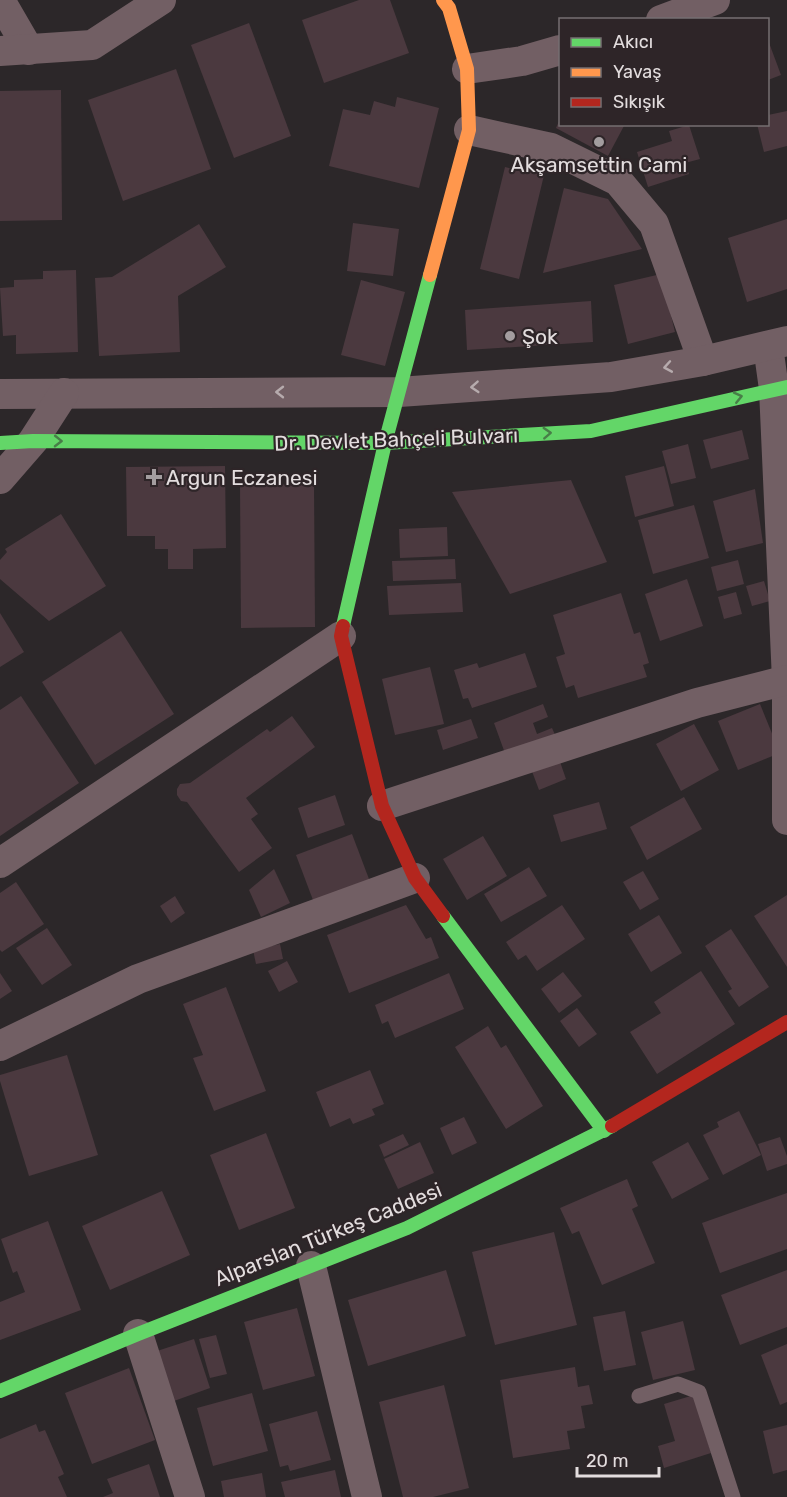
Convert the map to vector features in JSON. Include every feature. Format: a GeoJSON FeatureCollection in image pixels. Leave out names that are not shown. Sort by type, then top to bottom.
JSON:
{"type":"FeatureCollection","features":[{"type":"Feature","properties":{"kind":"street"},"geometry":{"type":"LineString","coordinates":[[0,0],[29,50]]}},
{"type":"Feature","properties":{"kind":"street"},"geometry":{"type":"LineString","coordinates":[[0,51],[92,45],[161,0]]}},
{"type":"Feature","properties":{"kind":"street"},"geometry":{"type":"LineString","coordinates":[[666,18],[715,0]]}},
{"type":"Feature","properties":{"kind":"street"},"geometry":{"type":"LineString","coordinates":[[453,3],[467,69],[469,130],[385,443],[341,636],[382,806],[415,878],[604,1131]]}},
{"type":"Feature","properties":{"kind":"street"},"geometry":{"type":"LineString","coordinates":[[467,69],[522,61],[559,51]]}},
{"type":"Feature","properties":{"kind":"street"},"geometry":{"type":"LineString","coordinates":[[469,130],[551,148],[618,181],[654,224],[703,362]]}},
{"type":"Feature","properties":{"kind":"street"},"geometry":{"type":"LineString","coordinates":[[0,394],[399,392],[611,377],[703,362],[777,344],[787,680],[787,820]]}},
{"type":"Feature","properties":{"kind":"street","name":"Dr. Devlet Bahçeli Bulvarı"},"geometry":{"type":"LineString","coordinates":[[0,443],[33,441],[385,443],[591,430],[780,388]]}},
{"type":"Feature","properties":{"kind":"street"},"geometry":{"type":"LineString","coordinates":[[0,479],[33,441],[64,393]]}},
{"type":"Feature","properties":{"kind":"street"},"geometry":{"type":"LineString","coordinates":[[0,863],[341,636]]}},
{"type":"Feature","properties":{"kind":"street"},"geometry":{"type":"LineString","coordinates":[[382,806],[697,703],[787,680]]}},
{"type":"Feature","properties":{"kind":"street"},"geometry":{"type":"LineString","coordinates":[[0,1046],[138,978],[415,878]]}},
{"type":"Feature","properties":{"kind":"street","name":"Alparslan Türkeş Caddesi"},"geometry":{"type":"LineString","coordinates":[[0,1391],[407,1228],[604,1131],[786,1025]]}},
{"type":"Feature","properties":{"kind":"street"},"geometry":{"type":"LineString","coordinates":[[311,1266],[367,1497]]}},
{"type":"Feature","properties":{"kind":"street"},"geometry":{"type":"LineString","coordinates":[[138,1334],[190,1497]]}},
{"type":"Feature","properties":{"kind":"lane"},"geometry":{"type":"LineString","coordinates":[[639,1396],[678,1384],[699,1392],[733,1497]]}},
{"type":"Feature","properties":{"kind":"building"},"geometry":{"type":"Polygon","coordinates":[[[359,0],[390,0],[409,53],[324,83],[302,20],[359,0]]]}},
{"type":"Feature","properties":{"kind":"building"},"geometry":{"type":"Polygon","coordinates":[[[249,23],[291,136],[234,158],[191,45],[249,23]]]}},
{"type":"Feature","properties":{"kind":"building"},"geometry":{"type":"Polygon","coordinates":[[[769,43],[781,75],[769,80],[769,43]]]}},
{"type":"Feature","properties":{"kind":"building"},"geometry":{"type":"Polygon","coordinates":[[[176,69],[211,169],[123,201],[88,100],[176,69]]]}},
{"type":"Feature","properties":{"kind":"building"},"geometry":{"type":"Polygon","coordinates":[[[61,90],[62,220],[0,221],[0,91],[61,90]]]}},
{"type":"Feature","properties":{"kind":"building"},"geometry":{"type":"Polygon","coordinates":[[[397,97],[439,108],[419,188],[329,166],[343,109],[370,115],[374,101],[395,107],[397,97]]]}},
{"type":"Feature","properties":{"kind":"building"},"geometry":{"type":"Polygon","coordinates":[[[787,111],[787,146],[764,152],[758,126],[769,126],[769,115],[787,111]]]}},
{"type":"Feature","properties":{"kind":"building","name":"Akşamsettin Cami"},"geometry":{"type":"Polygon","coordinates":[[[559,121],[559,126],[624,126],[608,156],[556,128],[559,121]]]}},
{"type":"Feature","properties":{"kind":"building"},"geometry":{"type":"Polygon","coordinates":[[[689,126],[700,159],[685,163],[689,174],[648,187],[637,152],[672,141],[669,131],[689,126]]]}},
{"type":"Feature","properties":{"kind":"building"},"geometry":{"type":"Polygon","coordinates":[[[519,165],[545,171],[519,279],[480,269],[505,167],[518,170],[519,165]]]}},
{"type":"Feature","properties":{"kind":"building"},"geometry":{"type":"Polygon","coordinates":[[[564,188],[608,199],[642,249],[543,273],[564,188]]]}},
{"type":"Feature","properties":{"kind":"building"},"geometry":{"type":"Polygon","coordinates":[[[787,219],[787,289],[747,302],[728,238],[787,219]]]}},
{"type":"Feature","properties":{"kind":"building"},"geometry":{"type":"Polygon","coordinates":[[[353,223],[399,229],[393,276],[347,271],[353,223]]]}},
{"type":"Feature","properties":{"kind":"building"},"geometry":{"type":"Polygon","coordinates":[[[199,224],[226,267],[178,296],[180,352],[99,356],[95,278],[112,277],[199,224]]]}},
{"type":"Feature","properties":{"kind":"building"},"geometry":{"type":"Polygon","coordinates":[[[76,270],[78,352],[16,354],[16,335],[3,336],[0,288],[14,287],[14,280],[43,279],[43,271],[76,270]]]}},
{"type":"Feature","properties":{"kind":"building"},"geometry":{"type":"Polygon","coordinates":[[[661,274],[675,332],[628,344],[614,285],[661,274]]]}},
{"type":"Feature","properties":{"kind":"building"},"geometry":{"type":"Polygon","coordinates":[[[361,280],[405,292],[385,366],[341,355],[361,280]]]}},
{"type":"Feature","properties":{"kind":"building"},"geometry":{"type":"Polygon","coordinates":[[[591,301],[593,342],[467,350],[465,310],[591,301]]]}},
{"type":"Feature","properties":{"kind":"building"},"geometry":{"type":"Polygon","coordinates":[[[742,430],[749,459],[711,469],[703,440],[742,430]]]}},
{"type":"Feature","properties":{"kind":"building"},"geometry":{"type":"Polygon","coordinates":[[[688,444],[696,478],[671,484],[662,451],[688,444]]]}},
{"type":"Feature","properties":{"kind":"building"},"geometry":{"type":"Polygon","coordinates":[[[225,466],[226,548],[193,549],[193,569],[168,569],[168,549],[155,549],[155,536],[127,536],[126,467],[225,466]]]}},
{"type":"Feature","properties":{"kind":"building"},"geometry":{"type":"Polygon","coordinates":[[[664,466],[674,506],[635,517],[625,476],[664,466]]]}},
{"type":"Feature","properties":{"kind":"building"},"geometry":{"type":"Polygon","coordinates":[[[571,480],[607,562],[510,594],[452,492],[571,480]]]}},
{"type":"Feature","properties":{"kind":"building"},"geometry":{"type":"Polygon","coordinates":[[[314,484],[315,627],[241,628],[240,485],[314,484]]]}},
{"type":"Feature","properties":{"kind":"building"},"geometry":{"type":"Polygon","coordinates":[[[755,489],[763,543],[726,552],[713,501],[755,489]]]}},
{"type":"Feature","properties":{"kind":"building"},"geometry":{"type":"Polygon","coordinates":[[[694,505],[709,558],[653,574],[638,520],[694,505]]]}},
{"type":"Feature","properties":{"kind":"building"},"geometry":{"type":"Polygon","coordinates":[[[61,514],[106,586],[49,621],[0,579],[0,560],[7,552],[5,549],[61,514]]]}},
{"type":"Feature","properties":{"kind":"building"},"geometry":{"type":"Polygon","coordinates":[[[447,527],[448,556],[400,558],[399,529],[447,527]]]}},
{"type":"Feature","properties":{"kind":"building"},"geometry":{"type":"Polygon","coordinates":[[[455,559],[456,579],[393,581],[392,561],[455,559]]]}},
{"type":"Feature","properties":{"kind":"building"},"geometry":{"type":"Polygon","coordinates":[[[738,560],[744,584],[717,591],[711,567],[738,560]]]}},
{"type":"Feature","properties":{"kind":"building"},"geometry":{"type":"Polygon","coordinates":[[[687,579],[703,626],[660,641],[645,594],[687,579]]]}},
{"type":"Feature","properties":{"kind":"building"},"geometry":{"type":"Polygon","coordinates":[[[764,581],[770,601],[752,606],[746,586],[764,581]]]}},
{"type":"Feature","properties":{"kind":"building"},"geometry":{"type":"Polygon","coordinates":[[[461,583],[463,612],[389,615],[387,586],[461,583]]]}},
{"type":"Feature","properties":{"kind":"building"},"geometry":{"type":"Polygon","coordinates":[[[736,592],[742,614],[724,619],[718,597],[736,592]]]}},
{"type":"Feature","properties":{"kind":"building"},"geometry":{"type":"Polygon","coordinates":[[[621,593],[634,634],[640,632],[649,663],[643,665],[647,677],[578,698],[574,685],[566,688],[556,657],[565,654],[553,615],[621,593]]]}},
{"type":"Feature","properties":{"kind":"building"},"geometry":{"type":"Polygon","coordinates":[[[0,613],[24,652],[0,667],[0,613]]]}},
{"type":"Feature","properties":{"kind":"building"},"geometry":{"type":"Polygon","coordinates":[[[121,631],[174,714],[95,765],[42,682],[121,631]]]}},
{"type":"Feature","properties":{"kind":"building"},"geometry":{"type":"Polygon","coordinates":[[[525,653],[537,687],[472,708],[468,698],[463,699],[454,670],[477,663],[479,668],[525,653]]]}},
{"type":"Feature","properties":{"kind":"building"},"geometry":{"type":"Polygon","coordinates":[[[430,667],[444,724],[395,735],[382,679],[430,667]]]}},
{"type":"Feature","properties":{"kind":"building"},"geometry":{"type":"Polygon","coordinates":[[[21,696],[79,783],[0,836],[0,710],[21,696]]]}},
{"type":"Feature","properties":{"kind":"building"},"geometry":{"type":"Polygon","coordinates":[[[543,704],[548,717],[533,723],[537,734],[552,728],[556,737],[506,756],[494,723],[543,704]]]}},
{"type":"Feature","properties":{"kind":"building"},"geometry":{"type":"Polygon","coordinates":[[[760,704],[780,753],[738,770],[718,721],[760,704]]]}},
{"type":"Feature","properties":{"kind":"building"},"geometry":{"type":"Polygon","coordinates":[[[292,716],[315,747],[246,798],[258,814],[251,819],[272,848],[239,872],[187,802],[181,801],[177,795],[177,789],[180,784],[190,783],[267,729],[270,732],[292,716]]]}},
{"type":"Feature","properties":{"kind":"building"},"geometry":{"type":"Polygon","coordinates":[[[471,719],[478,738],[443,750],[437,730],[471,719]]]}},
{"type":"Feature","properties":{"kind":"building"},"geometry":{"type":"Polygon","coordinates":[[[694,724],[719,770],[681,791],[656,744],[694,724]]]}},
{"type":"Feature","properties":{"kind":"building"},"geometry":{"type":"Polygon","coordinates":[[[558,756],[566,779],[539,790],[530,766],[558,756]]]}},
{"type":"Feature","properties":{"kind":"building"},"geometry":{"type":"Polygon","coordinates":[[[335,795],[345,825],[308,838],[298,808],[335,795]]]}},
{"type":"Feature","properties":{"kind":"building"},"geometry":{"type":"Polygon","coordinates":[[[684,797],[702,829],[647,860],[630,827],[684,797]]]}},
{"type":"Feature","properties":{"kind":"building"},"geometry":{"type":"Polygon","coordinates":[[[599,802],[607,829],[561,842],[553,815],[599,802]]]}},
{"type":"Feature","properties":{"kind":"building"},"geometry":{"type":"Polygon","coordinates":[[[352,834],[372,887],[316,908],[296,855],[352,834]]]}},
{"type":"Feature","properties":{"kind":"building"},"geometry":{"type":"Polygon","coordinates":[[[483,836],[507,876],[467,900],[443,859],[483,836]]]}},
{"type":"Feature","properties":{"kind":"building"},"geometry":{"type":"Polygon","coordinates":[[[529,867],[547,896],[501,922],[484,894],[529,867]]]}},
{"type":"Feature","properties":{"kind":"building"},"geometry":{"type":"Polygon","coordinates":[[[274,869],[290,903],[261,917],[249,890],[274,869]]]}},
{"type":"Feature","properties":{"kind":"building"},"geometry":{"type":"Polygon","coordinates":[[[643,871],[659,899],[640,910],[623,882],[643,871]]]}},
{"type":"Feature","properties":{"kind":"building"},"geometry":{"type":"Polygon","coordinates":[[[16,882],[44,924],[2,952],[0,950],[0,893],[16,882]]]}},
{"type":"Feature","properties":{"kind":"building"},"geometry":{"type":"Polygon","coordinates":[[[787,895],[787,967],[754,916],[787,895]]]}},
{"type":"Feature","properties":{"kind":"building"},"geometry":{"type":"Polygon","coordinates":[[[175,896],[185,913],[171,923],[160,906],[175,896]]]}},
{"type":"Feature","properties":{"kind":"building"},"geometry":{"type":"Polygon","coordinates":[[[406,905],[426,939],[431,937],[439,958],[349,993],[327,935],[406,905]]]}},
{"type":"Feature","properties":{"kind":"building"},"geometry":{"type":"Polygon","coordinates":[[[562,905],[585,939],[537,971],[526,955],[518,960],[506,942],[562,905]]]}},
{"type":"Feature","properties":{"kind":"building"},"geometry":{"type":"Polygon","coordinates":[[[659,915],[682,953],[651,972],[628,934],[659,915]]]}},
{"type":"Feature","properties":{"kind":"building"},"geometry":{"type":"Polygon","coordinates":[[[47,928],[72,965],[42,985],[16,948],[47,928]]]}},
{"type":"Feature","properties":{"kind":"building"},"geometry":{"type":"Polygon","coordinates":[[[731,929],[769,987],[739,1007],[728,991],[732,989],[705,946],[731,929]]]}},
{"type":"Feature","properties":{"kind":"building"},"geometry":{"type":"Polygon","coordinates":[[[280,944],[283,959],[256,964],[253,950],[280,944]]]}},
{"type":"Feature","properties":{"kind":"building"},"geometry":{"type":"Polygon","coordinates":[[[287,961],[298,982],[279,992],[268,971],[287,961]]]}},
{"type":"Feature","properties":{"kind":"building"},"geometry":{"type":"Polygon","coordinates":[[[701,971],[735,1024],[657,1074],[630,1032],[661,1013],[654,1002],[701,971]]]}},
{"type":"Feature","properties":{"kind":"building"},"geometry":{"type":"Polygon","coordinates":[[[563,972],[582,996],[559,1013],[541,989],[563,972]]]}},
{"type":"Feature","properties":{"kind":"building"},"geometry":{"type":"Polygon","coordinates":[[[0,973],[12,991],[0,999],[0,973]]]}},
{"type":"Feature","properties":{"kind":"building"},"geometry":{"type":"Polygon","coordinates":[[[449,973],[464,1009],[395,1038],[388,1021],[382,1024],[375,1005],[449,973]]]}},
{"type":"Feature","properties":{"kind":"building"},"geometry":{"type":"Polygon","coordinates":[[[226,987],[266,1091],[214,1111],[193,1058],[203,1055],[183,1004],[226,987]]]}},
{"type":"Feature","properties":{"kind":"building"},"geometry":{"type":"Polygon","coordinates":[[[577,1008],[597,1034],[579,1047],[560,1021],[577,1008]]]}},
{"type":"Feature","properties":{"kind":"building"},"geometry":{"type":"Polygon","coordinates":[[[488,1026],[501,1048],[506,1045],[543,1106],[506,1129],[455,1047],[488,1026]]]}},
{"type":"Feature","properties":{"kind":"building"},"geometry":{"type":"Polygon","coordinates":[[[67,1055],[98,1155],[29,1176],[0,1075],[67,1055]]]}},
{"type":"Feature","properties":{"kind":"building"},"geometry":{"type":"Polygon","coordinates":[[[370,1070],[384,1104],[372,1109],[375,1115],[353,1124],[350,1118],[330,1127],[316,1092],[370,1070]]]}},
{"type":"Feature","properties":{"kind":"building"},"geometry":{"type":"Polygon","coordinates":[[[739,1111],[761,1155],[723,1175],[703,1135],[719,1127],[717,1122],[739,1111]]]}},
{"type":"Feature","properties":{"kind":"building"},"geometry":{"type":"Polygon","coordinates":[[[464,1117],[477,1143],[452,1155],[440,1128],[464,1117]]]}},
{"type":"Feature","properties":{"kind":"building"},"geometry":{"type":"Polygon","coordinates":[[[266,1133],[295,1208],[239,1230],[210,1155],[266,1133]]]}},
{"type":"Feature","properties":{"kind":"building"},"geometry":{"type":"Polygon","coordinates":[[[403,1134],[409,1145],[384,1157],[379,1145],[403,1134]]]}},
{"type":"Feature","properties":{"kind":"building"},"geometry":{"type":"Polygon","coordinates":[[[780,1137],[787,1156],[787,1164],[767,1171],[758,1144],[780,1137]]]}},
{"type":"Feature","properties":{"kind":"building"},"geometry":{"type":"Polygon","coordinates":[[[420,1142],[434,1173],[398,1189],[384,1159],[420,1142]]]}},
{"type":"Feature","properties":{"kind":"building"},"geometry":{"type":"Polygon","coordinates":[[[688,1142],[709,1179],[672,1199],[652,1162],[688,1142]]]}},
{"type":"Feature","properties":{"kind":"building"},"geometry":{"type":"Polygon","coordinates":[[[627,1179],[638,1206],[632,1209],[655,1263],[602,1285],[579,1231],[572,1234],[560,1208],[627,1179]]]}},
{"type":"Feature","properties":{"kind":"building"},"geometry":{"type":"Polygon","coordinates":[[[162,1191],[190,1255],[110,1290],[82,1226],[162,1191]]]}},
{"type":"Feature","properties":{"kind":"building"},"geometry":{"type":"Polygon","coordinates":[[[787,1193],[787,1249],[720,1273],[702,1223],[787,1193]]]}},
{"type":"Feature","properties":{"kind":"building"},"geometry":{"type":"Polygon","coordinates":[[[48,1221],[81,1310],[0,1340],[0,1302],[25,1292],[17,1271],[13,1273],[1,1239],[48,1221]]]}},
{"type":"Feature","properties":{"kind":"building"},"geometry":{"type":"Polygon","coordinates":[[[554,1232],[577,1325],[495,1345],[472,1252],[554,1232]]]}},
{"type":"Feature","properties":{"kind":"building"},"geometry":{"type":"Polygon","coordinates":[[[446,1270],[466,1336],[368,1366],[348,1300],[446,1270]]]}},
{"type":"Feature","properties":{"kind":"building"},"geometry":{"type":"Polygon","coordinates":[[[787,1270],[787,1327],[740,1345],[721,1295],[787,1270]]]}},
{"type":"Feature","properties":{"kind":"building"},"geometry":{"type":"Polygon","coordinates":[[[297,1308],[315,1376],[263,1390],[244,1322],[297,1308]]]}},
{"type":"Feature","properties":{"kind":"building"},"geometry":{"type":"Polygon","coordinates":[[[625,1311],[636,1365],[604,1371],[593,1317],[625,1311]]]}},
{"type":"Feature","properties":{"kind":"building"},"geometry":{"type":"Polygon","coordinates":[[[683,1321],[695,1370],[653,1380],[641,1332],[683,1321]]]}},
{"type":"Feature","properties":{"kind":"building"},"geometry":{"type":"Polygon","coordinates":[[[216,1335],[227,1374],[210,1378],[199,1339],[216,1335]]]}},
{"type":"Feature","properties":{"kind":"building"},"geometry":{"type":"Polygon","coordinates":[[[194,1339],[210,1388],[174,1401],[157,1351],[194,1339]]]}},
{"type":"Feature","properties":{"kind":"building"},"geometry":{"type":"Polygon","coordinates":[[[787,1344],[787,1402],[780,1405],[761,1355],[787,1344]]]}},
{"type":"Feature","properties":{"kind":"building"},"geometry":{"type":"Polygon","coordinates":[[[575,1367],[578,1387],[589,1385],[593,1404],[581,1406],[585,1428],[567,1431],[570,1449],[513,1458],[500,1380],[575,1367]]]}},
{"type":"Feature","properties":{"kind":"building"},"geometry":{"type":"Polygon","coordinates":[[[129,1368],[155,1440],[92,1464],[65,1393],[129,1368]]]}},
{"type":"Feature","properties":{"kind":"building"},"geometry":{"type":"Polygon","coordinates":[[[444,1385],[469,1488],[433,1497],[403,1497],[379,1402],[444,1385]]]}},
{"type":"Feature","properties":{"kind":"building"},"geometry":{"type":"Polygon","coordinates":[[[252,1393],[268,1451],[213,1466],[197,1408],[252,1393]]]}},
{"type":"Feature","properties":{"kind":"building"},"geometry":{"type":"Polygon","coordinates":[[[694,1395],[711,1453],[664,1468],[658,1446],[675,1441],[664,1404],[694,1395]]]}},
{"type":"Feature","properties":{"kind":"building"},"geometry":{"type":"Polygon","coordinates":[[[317,1411],[331,1460],[290,1471],[288,1465],[280,1467],[269,1424],[317,1411]]]}},
{"type":"Feature","properties":{"kind":"building"},"geometry":{"type":"Polygon","coordinates":[[[36,1424],[39,1432],[45,1430],[64,1474],[58,1477],[67,1497],[0,1497],[0,1439],[36,1424]]]}},
{"type":"Feature","properties":{"kind":"building"},"geometry":{"type":"Polygon","coordinates":[[[787,1425],[787,1470],[773,1474],[763,1431],[787,1425]]]}},
{"type":"Feature","properties":{"kind":"building"},"geometry":{"type":"Polygon","coordinates":[[[149,1464],[160,1497],[103,1497],[113,1493],[107,1479],[149,1464]]]}},
{"type":"Feature","properties":{"kind":"building"},"geometry":{"type":"Polygon","coordinates":[[[335,1470],[341,1497],[285,1497],[281,1482],[335,1470]]]}},
{"type":"Feature","properties":{"kind":"building"},"geometry":{"type":"Polygon","coordinates":[[[262,1473],[266,1497],[224,1497],[221,1481],[262,1473]]]}},
{"type":"Feature","properties":{"kind":"traffic: fast"},"geometry":{"type":"LineString","coordinates":[[343,626],[385,443],[430,275]]}},
{"type":"Feature","properties":{"kind":"traffic: fast"},"geometry":{"type":"LineString","coordinates":[[0,443],[33,441],[385,443],[591,431],[787,387]]}},
{"type":"Feature","properties":{"kind":"traffic: fast"},"geometry":{"type":"LineString","coordinates":[[443,916],[604,1131]]}},
{"type":"Feature","properties":{"kind":"traffic: fast"},"geometry":{"type":"LineString","coordinates":[[0,1391],[407,1228],[612,1126]]}},
{"type":"Feature","properties":{"kind":"traffic: slow"},"geometry":{"type":"LineString","coordinates":[[430,275],[469,130],[467,69],[449,8],[443,0]]}},
{"type":"Feature","properties":{"kind":"traffic: jam"},"geometry":{"type":"LineString","coordinates":[[343,626],[341,636],[382,806],[415,878],[443,916]]}},
{"type":"Feature","properties":{"kind":"traffic: jam"},"geometry":{"type":"LineString","coordinates":[[612,1126],[787,1022]]}},
{"type":"Feature","properties":{"kind":"place","name":"Akşamsettin Cami"},"geometry":{"type":"Point","coordinates":[599,142]}},
{"type":"Feature","properties":{"kind":"place","name":"Şok"},"geometry":{"type":"Point","coordinates":[510,336]}},
{"type":"Feature","properties":{"kind":"place","name":"Argun Eczanesi"},"geometry":{"type":"Point","coordinates":[154,477]}}]}
